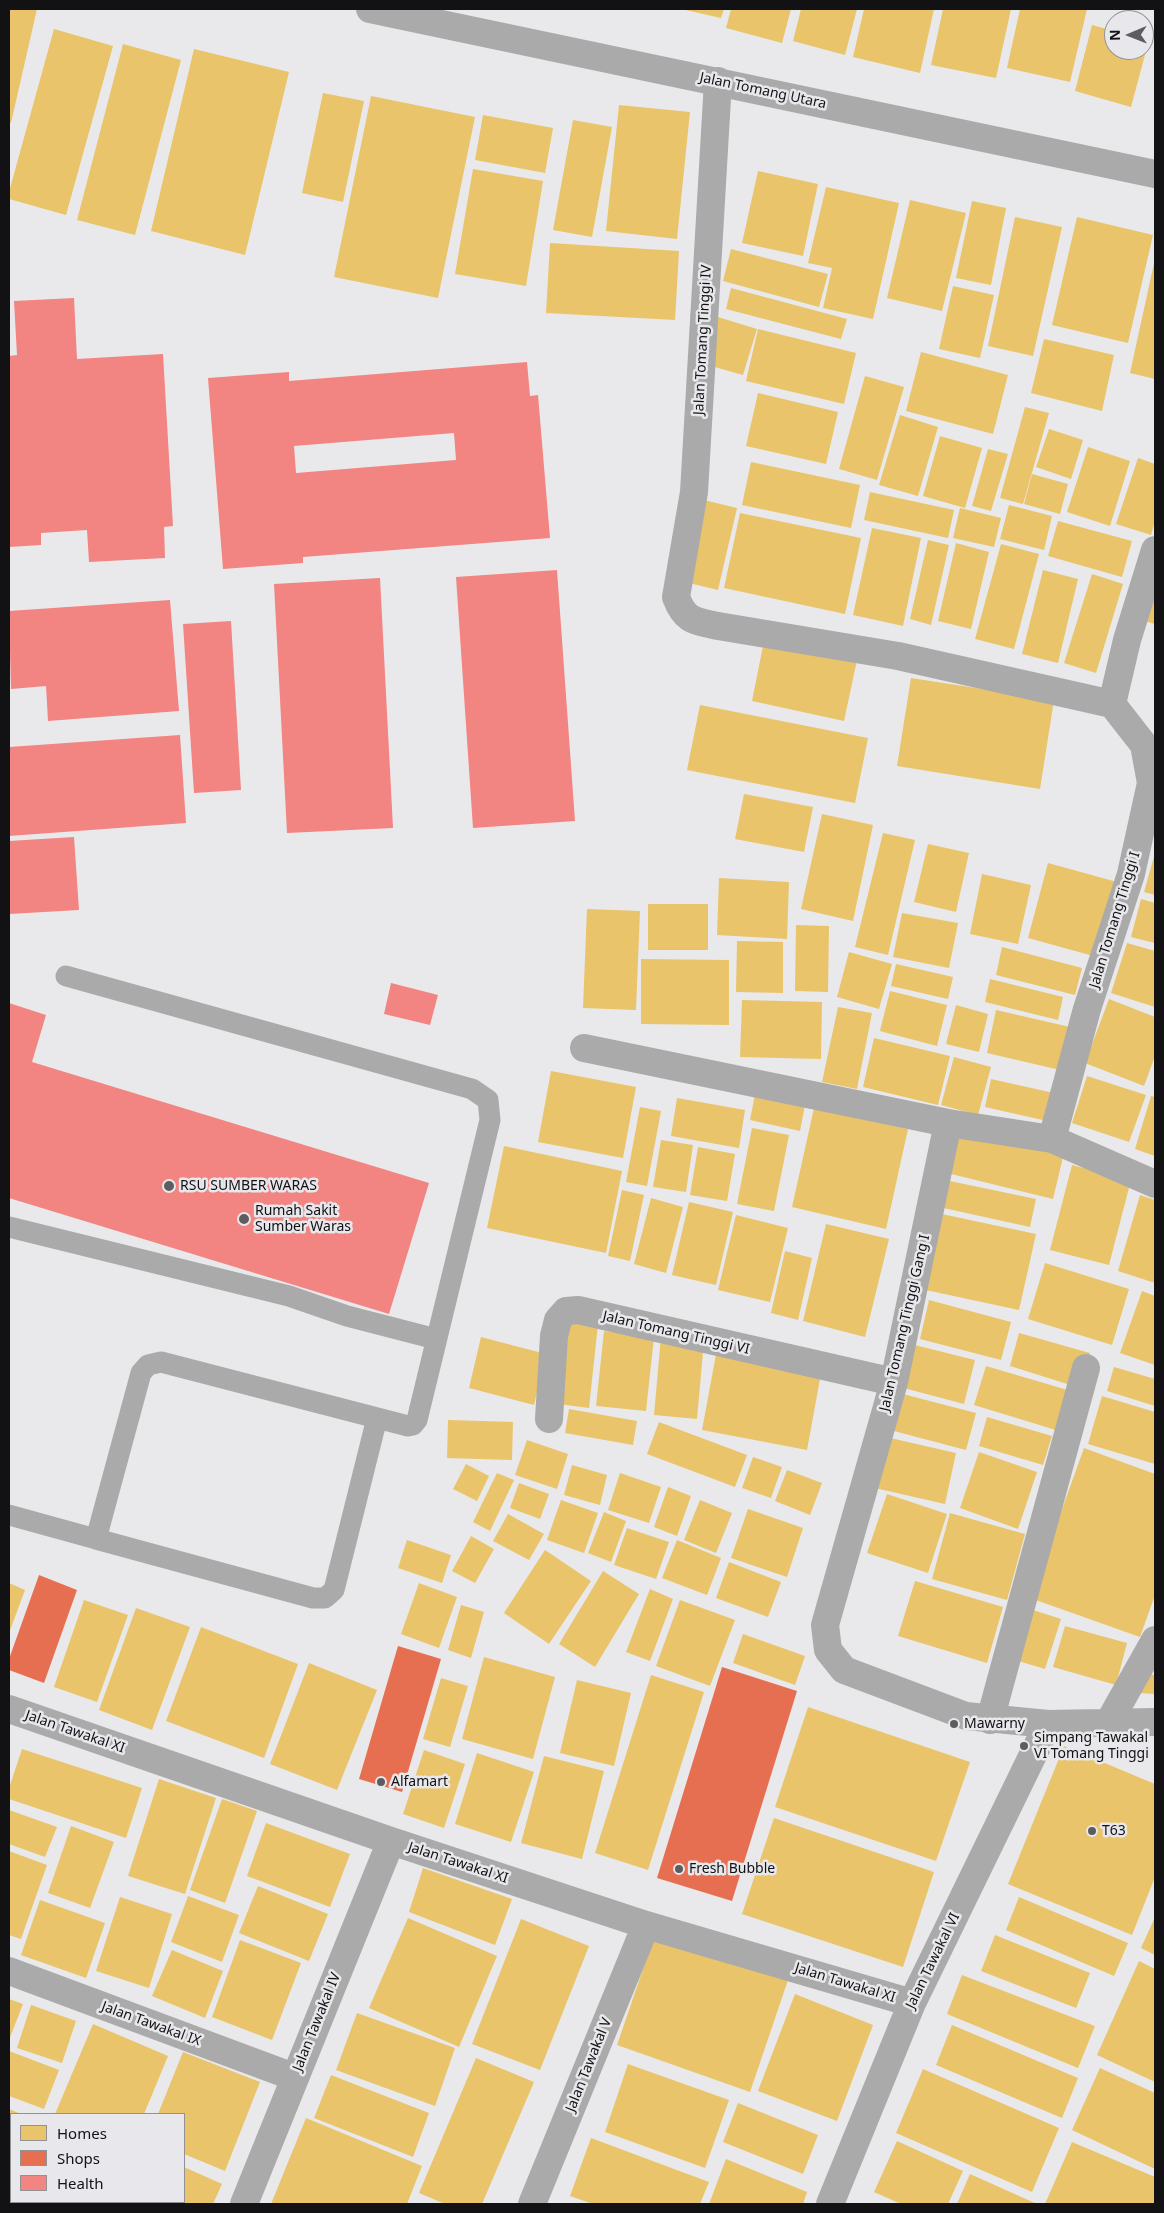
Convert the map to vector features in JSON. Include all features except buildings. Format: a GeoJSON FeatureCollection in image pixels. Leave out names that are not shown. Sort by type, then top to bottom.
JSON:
{"type":"FeatureCollection","features":[{"type":"Feature","properties":{"kind":"street","name":"Jalan Tomang Utara"},"geometry":{"type":"LineString","coordinates":[[370,9],[1155,174]]}},
{"type":"Feature","properties":{"kind":"street","name":"Jalan Tomang Tinggi IV"},"geometry":{"type":"LineString","coordinates":[[718,81],[694,492],[676,597],[681,610],[690,619],[898,656],[1112,704]]}},
{"type":"Feature","properties":{"kind":"street"},"geometry":{"type":"LineString","coordinates":[[1112,704],[1127,640],[1155,550]]}},
{"type":"Feature","properties":{"kind":"street","name":"Jalan Tomang Tinggi I"},"geometry":{"type":"LineString","coordinates":[[1052,1139],[1087,1010],[1131,874],[1153,783],[1144,745],[1112,704]]}},
{"type":"Feature","properties":{"kind":"street"},"geometry":{"type":"LineString","coordinates":[[584,1048],[948,1123],[1052,1139],[1155,1184]]}},
{"type":"Feature","properties":{"kind":"street","name":"Jalan Tomang Tinggi Gang I"},"geometry":{"type":"LineString","coordinates":[[948,1123],[894,1382],[825,1625],[828,1650],[844,1670],[966,1716],[990,1720],[1048,1724],[1155,1722]]}},
{"type":"Feature","properties":{"kind":"street","name":"Jalan Tomang Tinggi VI"},"geometry":{"type":"LineString","coordinates":[[550,1419],[554,1336],[558,1320],[566,1311],[578,1310],[894,1382]]}},
{"type":"Feature","properties":{"kind":"street"},"geometry":{"type":"LineString","coordinates":[[990,1720],[1086,1368]]}},
{"type":"Feature","properties":{"kind":"street"},"geometry":{"type":"LineString","coordinates":[[1109,1722],[1155,1640]]}},
{"type":"Feature","properties":{"kind":"street","name":"Jalan Tawakal XI"},"geometry":{"type":"LineString","coordinates":[[9,1709],[392,1841],[646,1925],[912,2004]]}},
{"type":"Feature","properties":{"kind":"street","name":"Jalan Tawakal VI"},"geometry":{"type":"LineString","coordinates":[[830,2204],[912,2004],[1048,1724]]}},
{"type":"Feature","properties":{"kind":"street","name":"Jalan Tawakal IV"},"geometry":{"type":"LineString","coordinates":[[244,2204],[294,2077],[392,1841]]}},
{"type":"Feature","properties":{"kind":"street","name":"Jalan Tawakal V"},"geometry":{"type":"LineString","coordinates":[[532,2204],[646,1925]]}},
{"type":"Feature","properties":{"kind":"street","name":"Jalan Tawakal IX"},"geometry":{"type":"LineString","coordinates":[[9,1971],[294,2077]]}},
{"type":"Feature","properties":{"kind":"lane"},"geometry":{"type":"LineString","coordinates":[[66,976],[472,1089],[488,1100],[490,1120],[417,1420],[413,1425],[408,1426],[161,1362],[148,1365],[141,1373],[96,1540]]}},
{"type":"Feature","properties":{"kind":"lane"},"geometry":{"type":"LineString","coordinates":[[9,1227],[289,1296],[347,1316],[436,1339]]}},
{"type":"Feature","properties":{"kind":"lane"},"geometry":{"type":"LineString","coordinates":[[9,1515],[313,1598],[325,1598],[334,1590],[377,1418]]}},
{"type":"Feature","properties":{"kind":"place","name":"RSU SUMBER WARAS"},"geometry":{"type":"Point","coordinates":[169,1186]}},
{"type":"Feature","properties":{"kind":"place","name":"Rumah Sakit Sumber Waras"},"geometry":{"type":"Point","coordinates":[244,1219]}},
{"type":"Feature","properties":{"kind":"place","name":"Mawarny"},"geometry":{"type":"Point","coordinates":[954,1724]}},
{"type":"Feature","properties":{"kind":"place","name":"Simpang Tawakal VI Tomang Tinggi"},"geometry":{"type":"Point","coordinates":[1024,1746]}},
{"type":"Feature","properties":{"kind":"place","name":"Alfamart"},"geometry":{"type":"Point","coordinates":[381,1782]}},
{"type":"Feature","properties":{"kind":"place","name":"T63"},"geometry":{"type":"Point","coordinates":[1092,1831]}},
{"type":"Feature","properties":{"kind":"place","name":"Fresh Bubble"},"geometry":{"type":"Point","coordinates":[679,1869]}}]}
